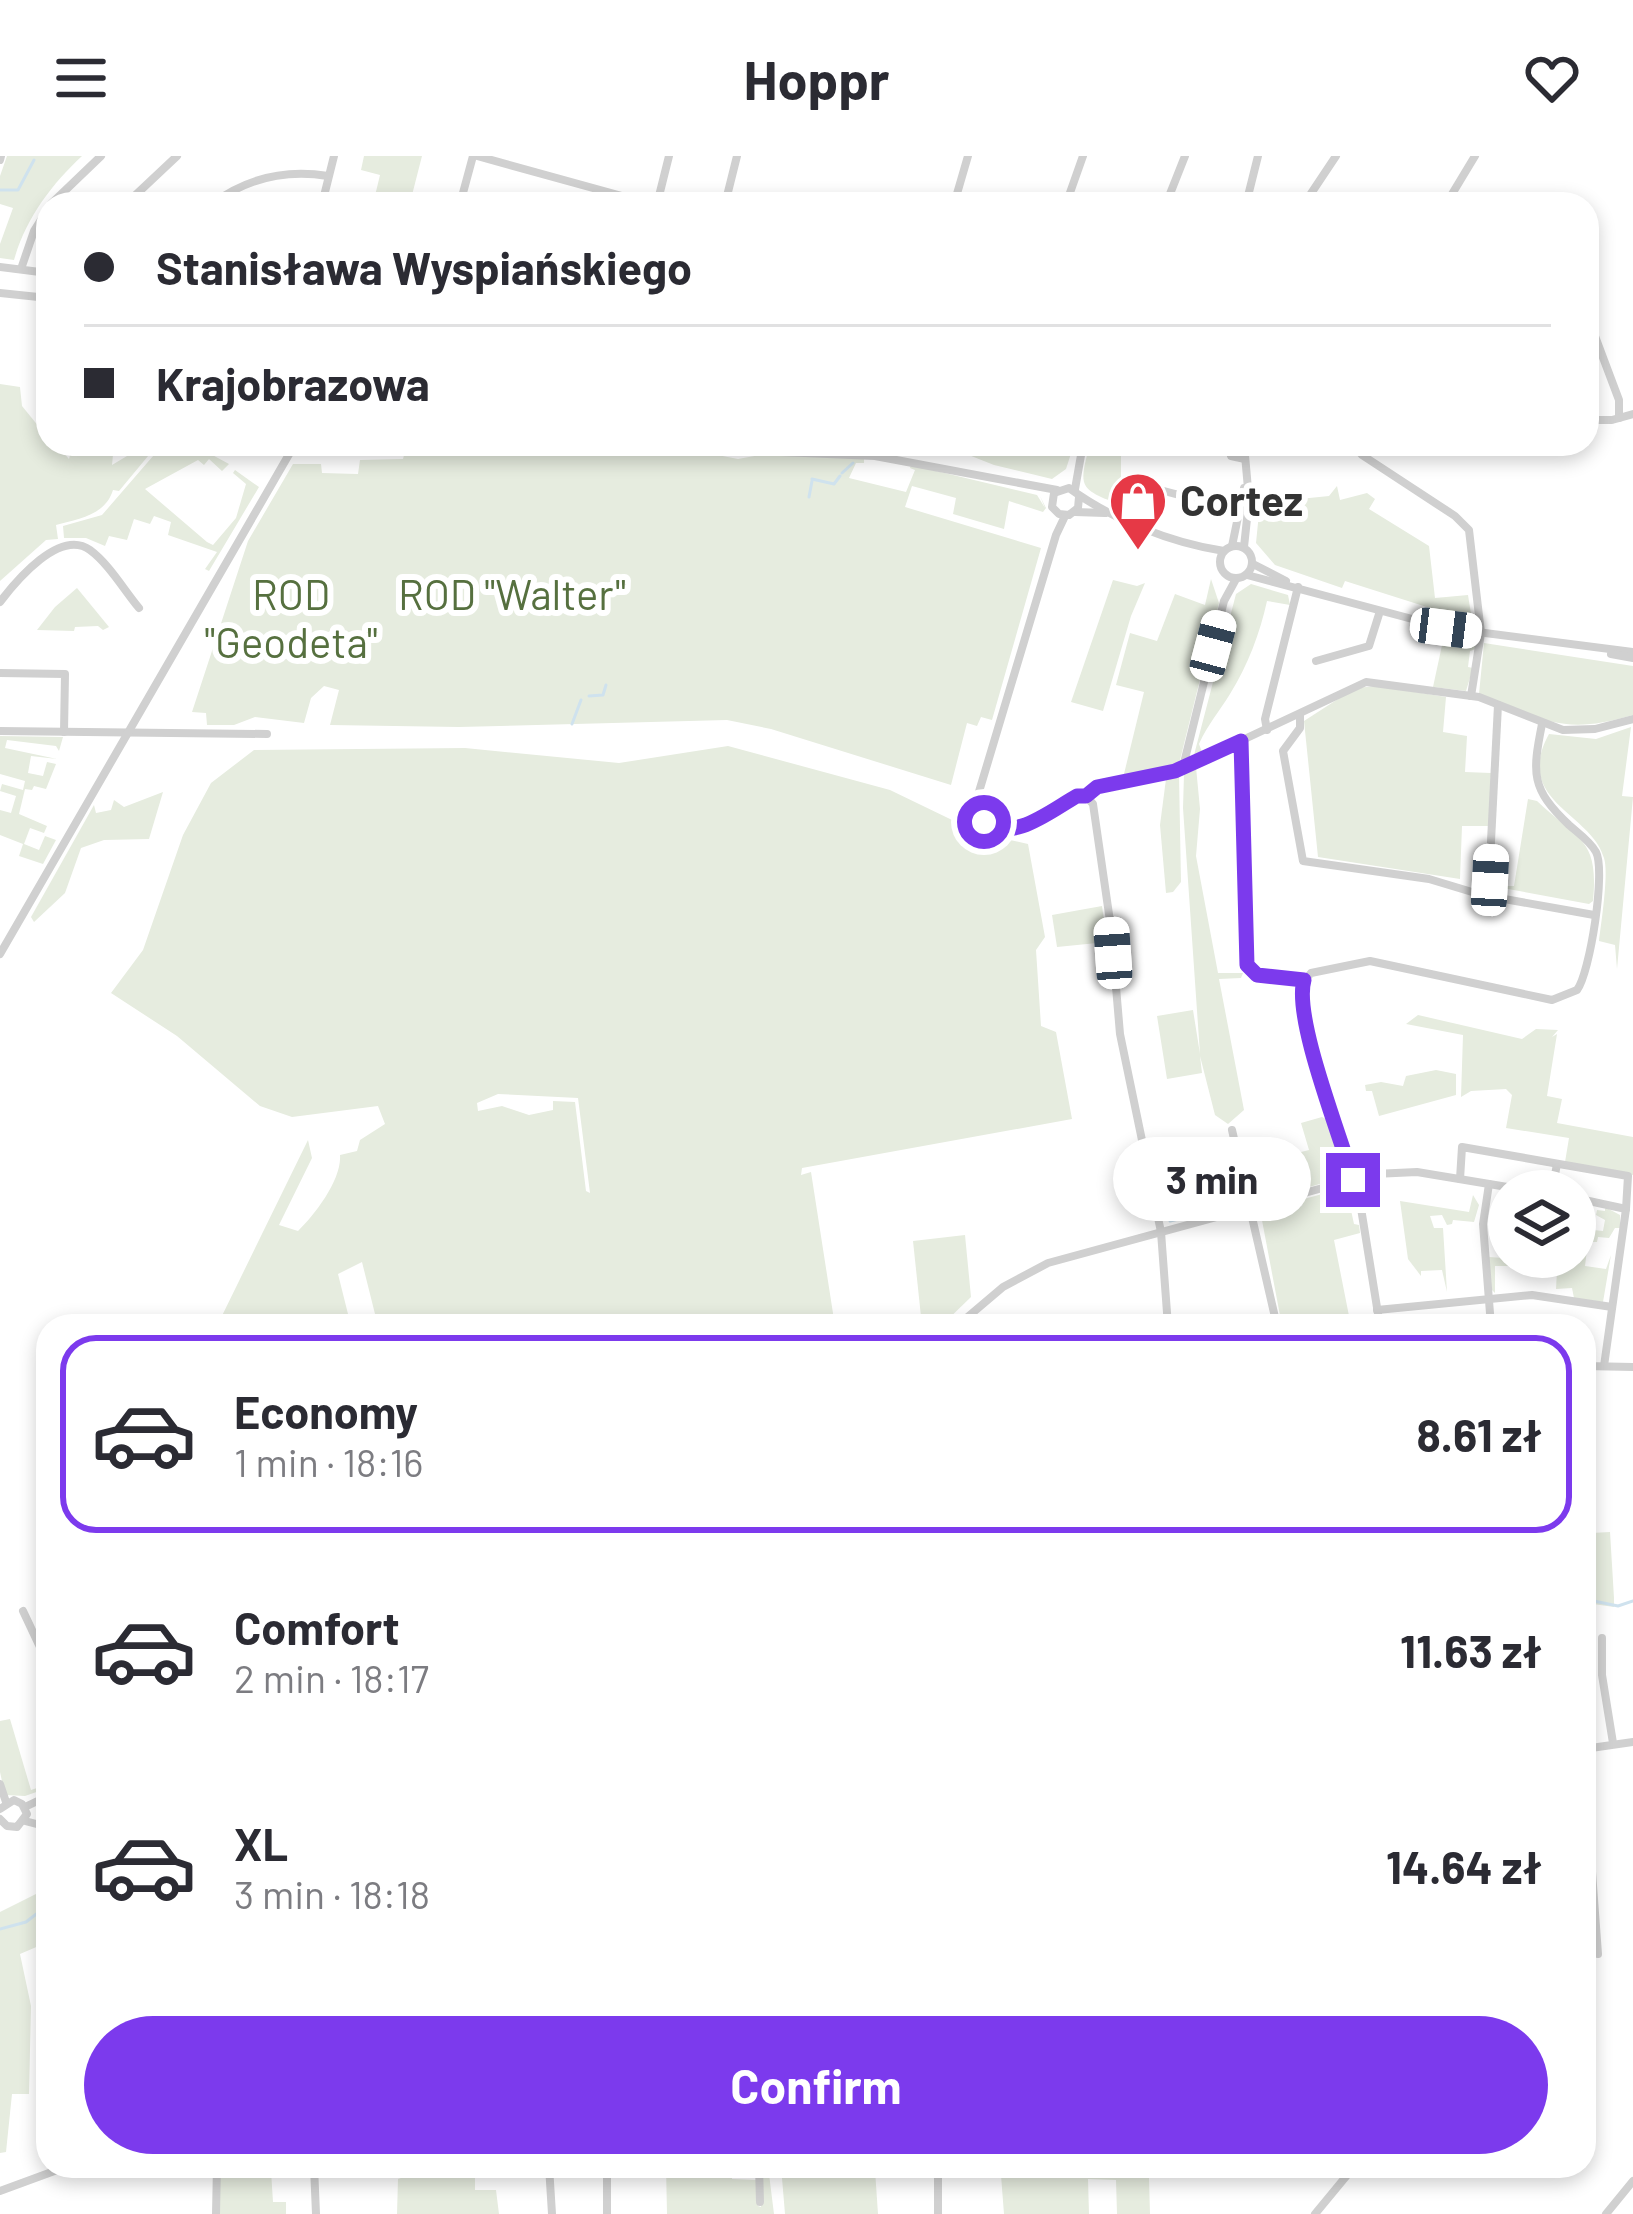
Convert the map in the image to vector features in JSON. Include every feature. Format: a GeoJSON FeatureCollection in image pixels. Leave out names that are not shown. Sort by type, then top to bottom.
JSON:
{"type":"FeatureCollection","features":[{"type":"Feature","properties":{"kind":"street"},"geometry":{"type":"LineString","coordinates":[[64,192],[101,156]]}},
{"type":"Feature","properties":{"kind":"street"},"geometry":{"type":"LineString","coordinates":[[139,192],[177,156]]}},
{"type":"Feature","properties":{"kind":"street"},"geometry":{"type":"LineString","coordinates":[[325,192],[334,156]]}},
{"type":"Feature","properties":{"kind":"street"},"geometry":{"type":"LineString","coordinates":[[464,192],[475,156],[609,192]]}},
{"type":"Feature","properties":{"kind":"street"},"geometry":{"type":"LineString","coordinates":[[658,192],[669,156]]}},
{"type":"Feature","properties":{"kind":"street"},"geometry":{"type":"LineString","coordinates":[[728,192],[737,156]]}},
{"type":"Feature","properties":{"kind":"street"},"geometry":{"type":"LineString","coordinates":[[958,192],[968,156]]}},
{"type":"Feature","properties":{"kind":"street"},"geometry":{"type":"LineString","coordinates":[[1070,192],[1083,156]]}},
{"type":"Feature","properties":{"kind":"street"},"geometry":{"type":"LineString","coordinates":[[1171,192],[1185,156]]}},
{"type":"Feature","properties":{"kind":"street"},"geometry":{"type":"LineString","coordinates":[[1249,192],[1258,156]]}},
{"type":"Feature","properties":{"kind":"street"},"geometry":{"type":"LineString","coordinates":[[1312,192],[1336,156]]}},
{"type":"Feature","properties":{"kind":"street"},"geometry":{"type":"LineString","coordinates":[[1452,192],[1475,156]]}},
{"type":"Feature","properties":{"kind":"street"},"geometry":{"type":"LineString","coordinates":[[231,192],[270,176],[328,176]]}},
{"type":"Feature","properties":{"kind":"street"},"geometry":{"type":"LineString","coordinates":[[21,269],[36,228]]}},
{"type":"Feature","properties":{"kind":"street"},"geometry":{"type":"LineString","coordinates":[[0,267],[36,271]]}},
{"type":"Feature","properties":{"kind":"street"},"geometry":{"type":"LineString","coordinates":[[0,292],[36,296]]}},
{"type":"Feature","properties":{"kind":"street"},"geometry":{"type":"LineString","coordinates":[[1599,347],[1619,400],[1618,418]]}},
{"type":"Feature","properties":{"kind":"street"},"geometry":{"type":"LineString","coordinates":[[1619,400],[1633,414]]}},
{"type":"Feature","properties":{"kind":"street"},"geometry":{"type":"LineString","coordinates":[[1599,419],[1633,414]]}},
{"type":"Feature","properties":{"kind":"street"},"geometry":{"type":"LineString","coordinates":[[0,954],[288,456]]}},
{"type":"Feature","properties":{"kind":"street"},"geometry":{"type":"LineString","coordinates":[[875,456],[1060,489],[1107,513],[1197,547],[1244,547],[1252,563],[1224,601]]}},
{"type":"Feature","properties":{"kind":"street"},"geometry":{"type":"LineString","coordinates":[[1076,512],[1080,456]]}},
{"type":"Feature","properties":{"kind":"street"},"geometry":{"type":"LineString","coordinates":[[1231,456],[1245,459]]}},
{"type":"Feature","properties":{"kind":"street"},"geometry":{"type":"LineString","coordinates":[[1244,547],[1249,509],[1245,456]]}},
{"type":"Feature","properties":{"kind":"street"},"geometry":{"type":"LineString","coordinates":[[1363,456],[1467,527],[1481,633],[1471,696]]}},
{"type":"Feature","properties":{"kind":"street"},"geometry":{"type":"LineString","coordinates":[[1051,500],[1077,465]]}},
{"type":"Feature","properties":{"kind":"street"},"geometry":{"type":"LineString","coordinates":[[1183,768],[1224,601],[1222,569],[1246,481]]}},
{"type":"Feature","properties":{"kind":"street"},"geometry":{"type":"LineString","coordinates":[[1023,485],[1051,500],[1060,514],[977,802],[984,822],[1006,831],[1097,787],[1183,768],[1366,682],[1471,696],[1542,724],[1583,731],[1633,719]]}},
{"type":"Feature","properties":{"kind":"street"},"geometry":{"type":"LineString","coordinates":[[1164,490],[1240,511]]}},
{"type":"Feature","properties":{"kind":"street"},"geometry":{"type":"LineString","coordinates":[[1060,514],[1107,513]]}},
{"type":"Feature","properties":{"kind":"street"},"geometry":{"type":"LineString","coordinates":[[0,602],[34,567],[56,550],[74,544],[90,550],[139,608]]}},
{"type":"Feature","properties":{"kind":"street"},"geometry":{"type":"LineString","coordinates":[[1197,547],[1222,569],[1242,577],[1481,633],[1633,655]]}},
{"type":"Feature","properties":{"kind":"street"},"geometry":{"type":"LineString","coordinates":[[1252,563],[1298,587]]}},
{"type":"Feature","properties":{"kind":"street"},"geometry":{"type":"LineString","coordinates":[[1267,730],[1265,719],[1298,587]]}},
{"type":"Feature","properties":{"kind":"street"},"geometry":{"type":"LineString","coordinates":[[1316,661],[1369,646],[1380,611]]}},
{"type":"Feature","properties":{"kind":"street"},"geometry":{"type":"LineString","coordinates":[[0,673],[65,674],[64,732]]}},
{"type":"Feature","properties":{"kind":"street"},"geometry":{"type":"LineString","coordinates":[[1490,880],[1498,704]]}},
{"type":"Feature","properties":{"kind":"street"},"geometry":{"type":"LineString","coordinates":[[1300,714],[1300,728],[1283,751],[1303,860],[1436,880],[1482,895],[1594,915]]}},
{"type":"Feature","properties":{"kind":"street"},"geometry":{"type":"LineString","coordinates":[[1378,1314],[1353,1180],[1307,1024],[1301,991],[1304,980],[1311,973],[1370,961],[1562,999],[1584,982],[1600,873],[1597,854],[1545,801],[1537,784],[1542,724]]}},
{"type":"Feature","properties":{"kind":"street"},"geometry":{"type":"LineString","coordinates":[[0,731],[267,734]]}},
{"type":"Feature","properties":{"kind":"street"},"geometry":{"type":"LineString","coordinates":[[1241,741],[1247,965],[1257,975],[1304,980]]}},
{"type":"Feature","properties":{"kind":"street"},"geometry":{"type":"LineString","coordinates":[[1086,796],[1093,804],[1108,903],[1120,1034],[1161,1232],[1167,1314]]}},
{"type":"Feature","properties":{"kind":"street"},"geometry":{"type":"LineString","coordinates":[[1232,1130],[1274,1314]]}},
{"type":"Feature","properties":{"kind":"street"},"geometry":{"type":"LineString","coordinates":[[1460,1179],[1462,1148],[1628,1176],[1604,1366]]}},
{"type":"Feature","properties":{"kind":"street"},"geometry":{"type":"LineString","coordinates":[[1556,1170],[1557,1164]]}},
{"type":"Feature","properties":{"kind":"street"},"geometry":{"type":"LineString","coordinates":[[971,1314],[1032,1270],[1353,1180],[1394,1171],[1488,1184]]}},
{"type":"Feature","properties":{"kind":"street"},"geometry":{"type":"LineString","coordinates":[[1488,1191],[1483,1224],[1489,1314]]}},
{"type":"Feature","properties":{"kind":"street"},"geometry":{"type":"LineString","coordinates":[[1596,1203],[1626,1209]]}},
{"type":"Feature","properties":{"kind":"street"},"geometry":{"type":"LineString","coordinates":[[1377,1310],[1532,1295],[1612,1307]]}},
{"type":"Feature","properties":{"kind":"street"},"geometry":{"type":"LineString","coordinates":[[1596,1366],[1633,1367]]}},
{"type":"Feature","properties":{"kind":"street"},"geometry":{"type":"LineString","coordinates":[[23,1611],[36,1639]]}},
{"type":"Feature","properties":{"kind":"street"},"geometry":{"type":"LineString","coordinates":[[1602,1638],[1602,1675],[1613,1743]]}},
{"type":"Feature","properties":{"kind":"street"},"geometry":{"type":"LineString","coordinates":[[1596,1747],[1633,1742]]}},
{"type":"Feature","properties":{"kind":"street"},"geometry":{"type":"LineString","coordinates":[[0,1784],[3,1806],[19,1801],[25,1808],[25,1821]]}},
{"type":"Feature","properties":{"kind":"street"},"geometry":{"type":"LineString","coordinates":[[25,1808],[36,1802]]}},
{"type":"Feature","properties":{"kind":"street"},"geometry":{"type":"LineString","coordinates":[[0,1819],[13,1828],[25,1821],[36,1824]]}},
{"type":"Feature","properties":{"kind":"street"},"geometry":{"type":"LineString","coordinates":[[1596,1927],[1598,1954]]}},
{"type":"Feature","properties":{"kind":"street"},"geometry":{"type":"LineString","coordinates":[[0,2192],[37,2178]]}},
{"type":"Feature","properties":{"kind":"street"},"geometry":{"type":"LineString","coordinates":[[216,2214],[217,2178]]}},
{"type":"Feature","properties":{"kind":"street"},"geometry":{"type":"LineString","coordinates":[[314,2178],[316,2214]]}},
{"type":"Feature","properties":{"kind":"street"},"geometry":{"type":"LineString","coordinates":[[550,2178],[552,2214]]}},
{"type":"Feature","properties":{"kind":"street"},"geometry":{"type":"LineString","coordinates":[[607,2178],[608,2214]]}},
{"type":"Feature","properties":{"kind":"street"},"geometry":{"type":"LineString","coordinates":[[759,2178],[760,2202]]}},
{"type":"Feature","properties":{"kind":"street"},"geometry":{"type":"LineString","coordinates":[[938,2178],[938,2214]]}},
{"type":"Feature","properties":{"kind":"street"},"geometry":{"type":"LineString","coordinates":[[1315,2214],[1345,2178]]}},
{"type":"Feature","properties":{"kind":"street"},"geometry":{"type":"LineString","coordinates":[[1606,2214],[1633,2181]]}},
{"type":"Feature","properties":{"kind":"green space"},"geometry":{"type":"Polygon","coordinates":[[[7,156],[82,156],[50,192],[36,192],[36,211],[14,260],[0,258],[13,208],[0,204],[0,176],[7,156]]]}},
{"type":"Feature","properties":{"kind":"green space"},"geometry":{"type":"Polygon","coordinates":[[[364,156],[422,156],[413,192],[376,192],[380,175],[361,170],[364,156]]]}},
{"type":"Feature","properties":{"kind":"green space"},"geometry":{"type":"Polygon","coordinates":[[[0,384],[20,387],[22,406],[36,423],[36,456],[113,456],[112,465],[127,456],[148,456],[119,491],[113,490],[104,506],[56,525],[58,539],[46,540],[0,581],[0,384]]]}},
{"type":"Feature","properties":{"kind":"green space"},"geometry":{"type":"Polygon","coordinates":[[[153,456],[214,456],[229,464],[222,471],[209,459],[204,465],[198,460],[145,489],[213,545],[236,518],[246,484],[235,470],[259,487],[209,571],[205,569],[217,552],[168,535],[171,522],[154,516],[150,524],[134,519],[127,540],[109,536],[105,546],[86,538],[64,538],[63,526],[102,515],[153,456]]]}},
{"type":"Feature","properties":{"kind":"green space"},"geometry":{"type":"Polygon","coordinates":[[[971,456],[1070,456],[1066,469],[1052,479],[971,456]]]}},
{"type":"Feature","properties":{"kind":"green space"},"geometry":{"type":"Polygon","coordinates":[[[1087,456],[1121,456],[1121,505],[1090,490],[1084,470],[1087,456]]]}},
{"type":"Feature","properties":{"kind":"green space","name":"ROD \"Walter\""},"geometry":{"type":"Polygon","coordinates":[[[864,458],[849,478],[906,492],[915,470],[911,465],[1037,495],[1046,508],[1043,512],[1009,501],[1004,529],[953,514],[956,498],[912,486],[905,507],[1041,548],[992,720],[981,717],[977,726],[967,723],[951,785],[771,729],[727,720],[459,727],[330,725],[339,690],[324,686],[311,698],[304,723],[255,717],[234,725],[207,725],[206,713],[192,712],[248,541],[293,464],[321,464],[322,473],[358,474],[360,460],[864,458]]]}},
{"type":"Feature","properties":{"kind":"green space"},"geometry":{"type":"Polygon","coordinates":[[[1337,486],[1340,500],[1367,493],[1375,499],[1369,509],[1429,546],[1435,598],[1468,595],[1471,614],[1430,608],[1345,581],[1342,588],[1275,565],[1256,543],[1260,503],[1329,496],[1337,486]]]}},
{"type":"Feature","properties":{"kind":"green space"},"geometry":{"type":"Polygon","coordinates":[[[1211,579],[1219,603],[1180,760],[1175,766],[1123,778],[1144,692],[1116,685],[1130,633],[1157,641],[1175,594],[1205,605],[1211,579]]]}},
{"type":"Feature","properties":{"kind":"green space"},"geometry":{"type":"Polygon","coordinates":[[[1113,580],[1137,586],[1145,583],[1103,711],[1071,702],[1113,580]]]}},
{"type":"Feature","properties":{"kind":"green space"},"geometry":{"type":"Polygon","coordinates":[[[1251,584],[1288,595],[1290,605],[1267,601],[1242,672],[1202,737],[1202,752],[1194,755],[1236,594],[1251,584]]]}},
{"type":"Feature","properties":{"kind":"green space"},"geometry":{"type":"Polygon","coordinates":[[[77,588],[109,627],[37,630],[55,607],[77,588]]]}},
{"type":"Feature","properties":{"kind":"green space"},"geometry":{"type":"Polygon","coordinates":[[[1444,636],[1476,642],[1476,649],[1470,651],[1468,667],[1473,668],[1466,691],[1433,687],[1444,636]]]}},
{"type":"Feature","properties":{"kind":"green space"},"geometry":{"type":"Polygon","coordinates":[[[1484,643],[1633,666],[1633,715],[1589,724],[1554,722],[1479,694],[1484,643]]]}},
{"type":"Feature","properties":{"kind":"green space"},"geometry":{"type":"Polygon","coordinates":[[[1378,686],[1446,697],[1443,732],[1467,736],[1465,772],[1491,773],[1489,826],[1462,826],[1460,879],[1318,857],[1304,721],[1355,688],[1378,686]]]}},
{"type":"Feature","properties":{"kind":"green space"},"geometry":{"type":"Polygon","coordinates":[[[1631,727],[1622,796],[1633,797],[1617,969],[1615,945],[1599,941],[1604,858],[1597,842],[1547,791],[1540,775],[1540,757],[1549,734],[1596,739],[1631,727]]]}},
{"type":"Feature","properties":{"kind":"green space"},"geometry":{"type":"Polygon","coordinates":[[[0,736],[63,737],[59,751],[56,746],[7,740],[5,748],[57,759],[31,756],[28,773],[43,776],[47,762],[56,764],[46,789],[25,789],[19,814],[47,826],[44,833],[30,828],[24,844],[39,850],[45,836],[56,840],[43,864],[19,856],[23,844],[0,835],[0,810],[11,813],[16,796],[0,791],[2,784],[23,790],[25,781],[0,774],[0,736]]]}},
{"type":"Feature","properties":{"kind":"green space"},"geometry":{"type":"Polygon","coordinates":[[[728,746],[890,790],[979,833],[1028,844],[1045,937],[1036,950],[1041,1026],[1056,1032],[1072,1119],[802,1168],[801,1175],[811,1172],[833,1314],[375,1314],[362,1262],[338,1274],[348,1314],[223,1314],[308,1140],[312,1158],[279,1225],[298,1231],[332,1185],[340,1155],[357,1151],[360,1140],[385,1124],[378,1106],[292,1117],[260,1106],[177,1036],[111,993],[143,950],[183,835],[211,783],[254,750],[465,748],[619,763],[728,746]],[[498,1094],[477,1103],[478,1111],[502,1106],[529,1115],[553,1110],[553,1101],[575,1102],[586,1191],[590,1193],[578,1098],[498,1094]]]}},
{"type":"Feature","properties":{"kind":"green space"},"geometry":{"type":"Polygon","coordinates":[[[1196,767],[1200,809],[1196,856],[1218,973],[1243,973],[1241,978],[1219,979],[1244,1110],[1228,1124],[1215,1115],[1200,1056],[1202,1073],[1167,1079],[1157,1016],[1193,1010],[1200,1054],[1183,808],[1184,774],[1196,767]]]}},
{"type":"Feature","properties":{"kind":"green space"},"geometry":{"type":"Polygon","coordinates":[[[1179,776],[1181,882],[1166,893],[1160,825],[1166,779],[1179,776]]]}},
{"type":"Feature","properties":{"kind":"green space"},"geometry":{"type":"Polygon","coordinates":[[[163,792],[149,839],[104,840],[81,848],[65,893],[34,922],[31,917],[94,805],[96,813],[111,810],[114,800],[124,807],[163,792]]]}},
{"type":"Feature","properties":{"kind":"green space"},"geometry":{"type":"Polygon","coordinates":[[[1528,799],[1537,801],[1575,834],[1589,852],[1594,880],[1589,904],[1492,886],[1514,886],[1528,799]]]}},
{"type":"Feature","properties":{"kind":"green space"},"geometry":{"type":"Polygon","coordinates":[[[1102,906],[1107,942],[1057,947],[1052,915],[1102,906]]]}},
{"type":"Feature","properties":{"kind":"green space"},"geometry":{"type":"Polygon","coordinates":[[[1418,1015],[1522,1039],[1536,1029],[1558,1030],[1552,1037],[1557,1034],[1547,1096],[1562,1099],[1557,1123],[1633,1137],[1633,1175],[1565,1162],[1569,1138],[1506,1128],[1512,1095],[1506,1089],[1471,1091],[1461,1097],[1463,1035],[1406,1024],[1418,1015]]]}},
{"type":"Feature","properties":{"kind":"green space"},"geometry":{"type":"Polygon","coordinates":[[[1436,1070],[1456,1074],[1456,1095],[1379,1116],[1372,1091],[1366,1091],[1365,1085],[1403,1086],[1406,1076],[1436,1070]]]}},
{"type":"Feature","properties":{"kind":"green space"},"geometry":{"type":"Polygon","coordinates":[[[1322,1117],[1328,1120],[1343,1169],[1340,1178],[1258,1202],[1252,1182],[1267,1183],[1265,1168],[1294,1161],[1293,1154],[1309,1150],[1301,1123],[1322,1117]]]}},
{"type":"Feature","properties":{"kind":"green space"},"geometry":{"type":"Polygon","coordinates":[[[1344,1188],[1353,1194],[1349,1201],[1360,1233],[1334,1240],[1349,1314],[1280,1314],[1261,1215],[1290,1203],[1295,1208],[1302,1206],[1304,1199],[1344,1188]]]}},
{"type":"Feature","properties":{"kind":"green space"},"geometry":{"type":"Polygon","coordinates":[[[1473,1195],[1479,1205],[1474,1222],[1453,1220],[1447,1225],[1442,1215],[1430,1216],[1434,1228],[1443,1228],[1447,1292],[1442,1270],[1421,1271],[1421,1276],[1408,1259],[1400,1201],[1469,1212],[1473,1195]]]}},
{"type":"Feature","properties":{"kind":"green space"},"geometry":{"type":"Polygon","coordinates":[[[1605,1207],[1620,1215],[1620,1228],[1596,1242],[1596,1230],[1603,1231],[1605,1220],[1596,1215],[1597,1210],[1605,1211],[1605,1207]]]}},
{"type":"Feature","properties":{"kind":"green space"},"geometry":{"type":"Polygon","coordinates":[[[965,1235],[971,1297],[953,1314],[921,1314],[913,1241],[965,1235]]]}},
{"type":"Feature","properties":{"kind":"green space"},"geometry":{"type":"Polygon","coordinates":[[[1611,1255],[1603,1302],[1574,1298],[1572,1288],[1556,1289],[1557,1278],[1596,1278],[1596,1268],[1606,1269],[1611,1255]]]}},
{"type":"Feature","properties":{"kind":"green space"},"geometry":{"type":"Polygon","coordinates":[[[1610,1532],[1614,1607],[1596,1604],[1596,1533],[1610,1532]]]}},
{"type":"Feature","properties":{"kind":"green space"},"geometry":{"type":"Polygon","coordinates":[[[10,1719],[31,1790],[36,1792],[5,1795],[0,1721],[10,1719]]]}},
{"type":"Feature","properties":{"kind":"green space"},"geometry":{"type":"Polygon","coordinates":[[[36,1894],[36,1947],[20,1954],[31,2006],[29,2094],[12,2094],[6,2152],[0,2153],[0,1912],[36,1894]]]}},
{"type":"Feature","properties":{"kind":"green space"},"geometry":{"type":"Polygon","coordinates":[[[218,2178],[271,2178],[273,2202],[286,2202],[286,2214],[217,2214],[218,2178]]]}},
{"type":"Feature","properties":{"kind":"green space"},"geometry":{"type":"Polygon","coordinates":[[[475,2178],[475,2190],[496,2190],[499,2214],[397,2214],[398,2179],[475,2178]]]}},
{"type":"Feature","properties":{"kind":"green space"},"geometry":{"type":"Polygon","coordinates":[[[666,2178],[757,2180],[761,2207],[761,2178],[770,2178],[774,2214],[667,2214],[666,2178]]]}},
{"type":"Feature","properties":{"kind":"green space"},"geometry":{"type":"Polygon","coordinates":[[[782,2178],[876,2178],[878,2214],[785,2214],[782,2178]]]}},
{"type":"Feature","properties":{"kind":"green space"},"geometry":{"type":"Polygon","coordinates":[[[1001,2178],[1149,2178],[1150,2214],[1117,2214],[1116,2180],[1088,2179],[1089,2214],[1004,2214],[1001,2178]]]}},
{"type":"Feature","properties":{"kind":"waterway"},"geometry":{"type":"LineString","coordinates":[[0,190],[18,190],[34,160]]}},
{"type":"Feature","properties":{"kind":"waterway"},"geometry":{"type":"LineString","coordinates":[[842,473],[853,463]]}},
{"type":"Feature","properties":{"kind":"waterway"},"geometry":{"type":"LineString","coordinates":[[812,479],[834,484],[840,476]]}},
{"type":"Feature","properties":{"kind":"waterway"},"geometry":{"type":"LineString","coordinates":[[809,497],[812,481]]}},
{"type":"Feature","properties":{"kind":"waterway"},"geometry":{"type":"LineString","coordinates":[[589,696],[603,695],[606,685]]}},
{"type":"Feature","properties":{"kind":"waterway"},"geometry":{"type":"LineString","coordinates":[[572,724],[581,700]]}},
{"type":"Feature","properties":{"kind":"waterway"},"geometry":{"type":"LineString","coordinates":[[1170,1221],[1192,1216]]}},
{"type":"Feature","properties":{"kind":"waterway"},"geometry":{"type":"LineString","coordinates":[[1596,1601],[1618,1606],[1633,1601]]}},
{"type":"Feature","properties":{"kind":"waterway"},"geometry":{"type":"LineString","coordinates":[[0,1929],[36,1914]]}},
{"type":"Feature","properties":{"kind":"place","name":"Cortez"},"geometry":{"type":"Point","coordinates":[1138,552]}},
{"type":"Feature","properties":{"kind":"route"},"geometry":{"type":"LineString","coordinates":[[984,822],[996,830],[1012,830],[1097,787],[1175,771],[1241,741],[1247,965],[1257,975],[1304,980],[1301,991],[1307,1024],[1353,1180]]}},
{"type":"Feature","properties":{"kind":"park label","name":"ROD \"Geodeta\""},"geometry":{"type":"Point","coordinates":[291,619]}}]}
